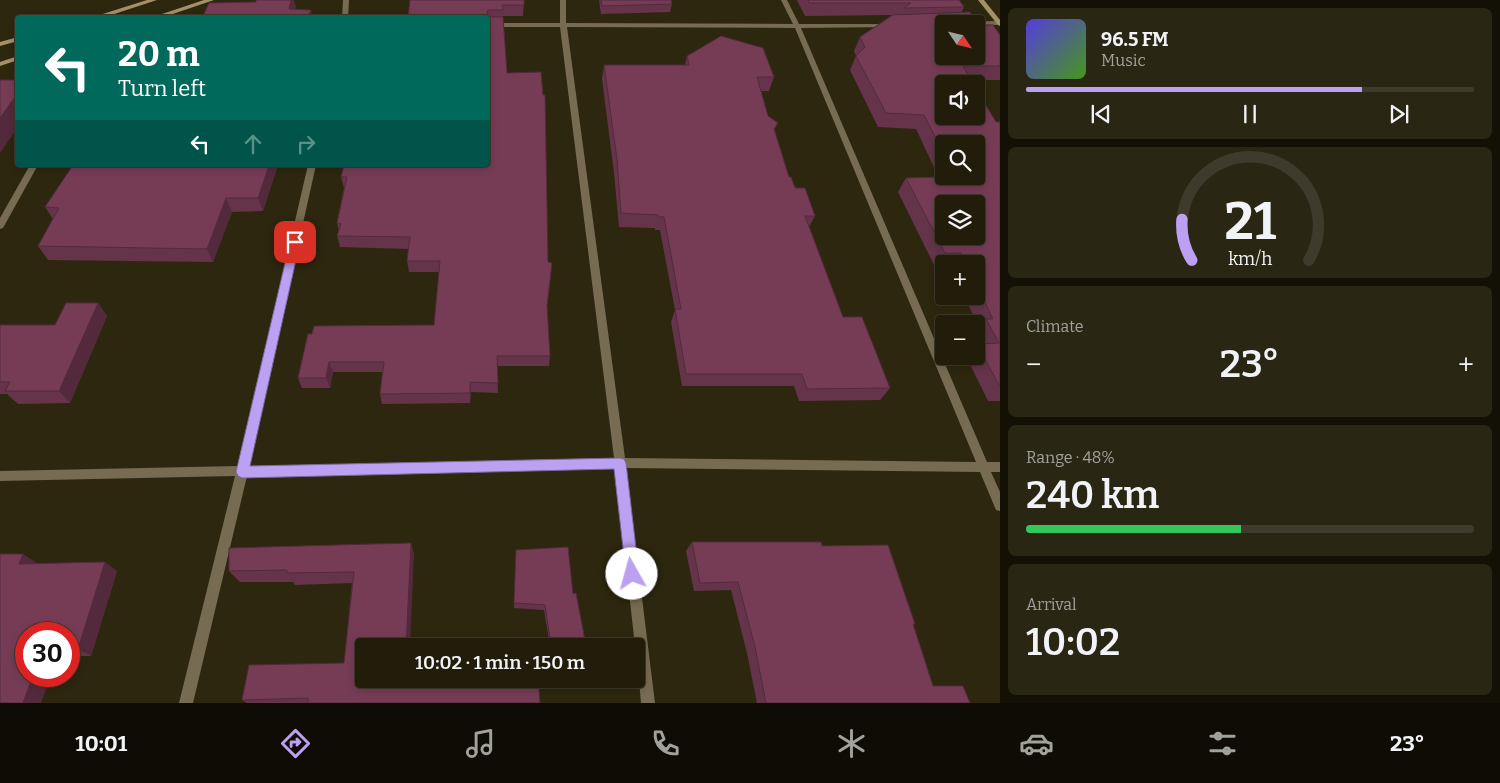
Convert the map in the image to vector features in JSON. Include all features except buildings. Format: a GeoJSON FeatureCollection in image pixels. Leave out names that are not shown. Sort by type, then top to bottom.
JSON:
{"type":"FeatureCollection","features":[{"type":"Feature","properties":{"kind":"street"},"geometry":{"type":"LineString","coordinates":[[103,15],[154,0]]}},
{"type":"Feature","properties":{"kind":"street"},"geometry":{"type":"LineString","coordinates":[[163,15],[211,0]]}},
{"type":"Feature","properties":{"kind":"street"},"geometry":{"type":"LineString","coordinates":[[345,15],[346,0]]}},
{"type":"Feature","properties":{"kind":"street"},"geometry":{"type":"LineString","coordinates":[[563,0],[564,25],[620,463],[648,703]]}},
{"type":"Feature","properties":{"kind":"street"},"geometry":{"type":"LineString","coordinates":[[784,0],[797,26],[1000,506]]}},
{"type":"Feature","properties":{"kind":"street"},"geometry":{"type":"LineString","coordinates":[[980,0],[999,24]]}},
{"type":"Feature","properties":{"kind":"street"},"geometry":{"type":"LineString","coordinates":[[985,24],[999,24]]}},
{"type":"Feature","properties":{"kind":"street"},"geometry":{"type":"LineString","coordinates":[[490,25],[895,25]]}},
{"type":"Feature","properties":{"kind":"street"},"geometry":{"type":"LineString","coordinates":[[0,44],[15,40]]}},
{"type":"Feature","properties":{"kind":"street"},"geometry":{"type":"LineString","coordinates":[[0,64],[15,59]]}},
{"type":"Feature","properties":{"kind":"street"},"geometry":{"type":"LineString","coordinates":[[0,226],[33,167]]}},
{"type":"Feature","properties":{"kind":"street"},"geometry":{"type":"LineString","coordinates":[[186,703],[242,472],[312,167]]}},
{"type":"Feature","properties":{"kind":"street"},"geometry":{"type":"LineString","coordinates":[[0,476],[620,463],[1000,467]]}},
{"type":"Feature","properties":{"kind":"route"},"geometry":{"type":"LineString","coordinates":[[295,242],[242,472],[620,463],[632,574]]}}]}
